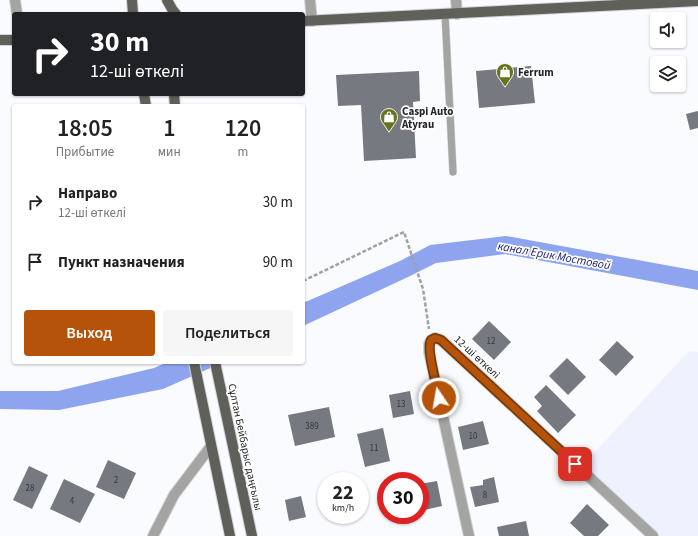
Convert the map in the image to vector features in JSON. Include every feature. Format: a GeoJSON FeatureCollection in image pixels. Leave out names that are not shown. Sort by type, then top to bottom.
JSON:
{"type":"FeatureCollection","features":[{"type":"Feature","properties":{"kind":"main road"},"geometry":{"type":"LineString","coordinates":[[164,0],[166,12]]}},
{"type":"Feature","properties":{"kind":"main road"},"geometry":{"type":"LineString","coordinates":[[167,0],[174,12]]}},
{"type":"Feature","properties":{"kind":"main road"},"geometry":{"type":"LineString","coordinates":[[128,12],[132,1]]}},
{"type":"Feature","properties":{"kind":"main road"},"geometry":{"type":"LineString","coordinates":[[132,1],[133,12]]}},
{"type":"Feature","properties":{"kind":"main road"},"geometry":{"type":"LineString","coordinates":[[308,21],[457,14],[594,3],[698,1]]}},
{"type":"Feature","properties":{"kind":"main road"},"geometry":{"type":"LineString","coordinates":[[0,40],[12,40]]}},
{"type":"Feature","properties":{"kind":"main road"},"geometry":{"type":"LineString","coordinates":[[194,364],[230,536]]}},
{"type":"Feature","properties":{"kind":"main road","name":"Сұлтан Бейбарыс даңғылы"},"geometry":{"type":"LineString","coordinates":[[215,364],[252,536]]}},
{"type":"Feature","properties":{"kind":"street"},"geometry":{"type":"LineString","coordinates":[[15,0],[17,12]]}},
{"type":"Feature","properties":{"kind":"street"},"geometry":{"type":"LineString","coordinates":[[308,21],[310,0]]}},
{"type":"Feature","properties":{"kind":"street"},"geometry":{"type":"LineString","coordinates":[[456,0],[457,14]]}},
{"type":"Feature","properties":{"kind":"street","name":"12-ші өткелі"},"geometry":{"type":"LineString","coordinates":[[431,340],[435,338],[441,340],[653,536]]}},
{"type":"Feature","properties":{"kind":"street"},"geometry":{"type":"LineString","coordinates":[[431,340],[429,344],[430,352],[469,536]]}},
{"type":"Feature","properties":{"kind":"street"},"geometry":{"type":"LineString","coordinates":[[153,536],[174,495],[211,446]]}},
{"type":"Feature","properties":{"kind":"lane"},"geometry":{"type":"LineString","coordinates":[[445,14],[452,172]]}},
{"type":"Feature","properties":{"kind":"path"},"geometry":{"type":"LineString","coordinates":[[305,280],[404,232],[423,289],[431,340]]}},
{"type":"Feature","properties":{"kind":"shaded area"},"geometry":{"type":"Polygon","coordinates":[[[689,351],[698,352],[698,536],[660,536],[582,466],[689,351]]]}},
{"type":"Feature","properties":{"kind":"water","name":"канал Ерик Мостовой"},"geometry":{"type":"Polygon","coordinates":[[[506,236],[698,271],[698,290],[505,254],[436,263],[305,325],[305,302],[400,261],[430,245],[506,236]]]}},
{"type":"Feature","properties":{"kind":"water"},"geometry":{"type":"Polygon","coordinates":[[[163,364],[219,364],[163,389],[59,410],[0,409],[0,391],[58,391],[154,368],[163,364]]]}},
{"type":"Feature","properties":{"kind":"building","name":"Ferrum"},"geometry":{"type":"Polygon","coordinates":[[[531,66],[535,103],[479,108],[476,71],[531,66]]]}},
{"type":"Feature","properties":{"kind":"building","name":"Caspi Auto Atyrau"},"geometry":{"type":"Polygon","coordinates":[[[419,71],[420,101],[413,102],[416,158],[364,161],[361,105],[338,106],[336,75],[419,71]]]}},
{"type":"Feature","properties":{"kind":"building"},"geometry":{"type":"Polygon","coordinates":[[[698,111],[698,128],[690,130],[686,114],[698,111]]]}},
{"type":"Feature","properties":{"kind":"building"},"geometry":{"type":"Polygon","coordinates":[[[489,321],[511,342],[494,360],[472,339],[489,321]]]}},
{"type":"Feature","properties":{"kind":"building"},"geometry":{"type":"Polygon","coordinates":[[[617,341],[634,357],[616,376],[599,360],[617,341]]]}},
{"type":"Feature","properties":{"kind":"building"},"geometry":{"type":"Polygon","coordinates":[[[567,358],[586,377],[568,395],[549,376],[567,358]]]}},
{"type":"Feature","properties":{"kind":"building"},"geometry":{"type":"Polygon","coordinates":[[[546,385],[576,415],[558,433],[537,411],[542,406],[534,397],[546,385]]]}},
{"type":"Feature","properties":{"kind":"building"},"geometry":{"type":"Polygon","coordinates":[[[410,391],[414,414],[393,418],[389,395],[410,391]]]}},
{"type":"Feature","properties":{"kind":"building"},"geometry":{"type":"Polygon","coordinates":[[[329,407],[335,437],[295,446],[288,415],[329,407]]]}},
{"type":"Feature","properties":{"kind":"building"},"geometry":{"type":"Polygon","coordinates":[[[483,421],[489,444],[463,450],[458,427],[483,421]]]}},
{"type":"Feature","properties":{"kind":"building"},"geometry":{"type":"Polygon","coordinates":[[[383,428],[390,461],[365,467],[357,434],[383,428]]]}},
{"type":"Feature","properties":{"kind":"building"},"geometry":{"type":"Polygon","coordinates":[[[108,460],[136,473],[124,499],[96,487],[108,460]]]}},
{"type":"Feature","properties":{"kind":"building"},"geometry":{"type":"Polygon","coordinates":[[[29,466],[48,475],[32,509],[13,500],[29,466]]]}},
{"type":"Feature","properties":{"kind":"building"},"geometry":{"type":"Polygon","coordinates":[[[494,477],[499,502],[475,507],[470,487],[483,485],[483,480],[494,477]]]}},
{"type":"Feature","properties":{"kind":"building"},"geometry":{"type":"Polygon","coordinates":[[[64,479],[95,494],[80,523],[50,509],[64,479]]]}},
{"type":"Feature","properties":{"kind":"building"},"geometry":{"type":"Polygon","coordinates":[[[437,481],[442,506],[429,509],[429,482],[437,481]]]}},
{"type":"Feature","properties":{"kind":"building"},"geometry":{"type":"Polygon","coordinates":[[[301,496],[306,517],[289,521],[285,500],[301,496]]]}},
{"type":"Feature","properties":{"kind":"building"},"geometry":{"type":"Polygon","coordinates":[[[587,504],[609,525],[598,536],[584,536],[570,523],[587,504]]]}},
{"type":"Feature","properties":{"kind":"building"},"geometry":{"type":"Polygon","coordinates":[[[526,521],[529,536],[499,536],[497,527],[526,521]]]}},
{"type":"Feature","properties":{"kind":"place","name":"Ferrum"},"geometry":{"type":"Point","coordinates":[505,87]}},
{"type":"Feature","properties":{"kind":"place","name":"Caspi Auto Atyrau"},"geometry":{"type":"Point","coordinates":[389,132]}},
{"type":"Feature","properties":{"kind":"route"},"geometry":{"type":"LineString","coordinates":[[439,398],[429,344],[431,340],[435,338],[441,340],[575,464]]}}]}
